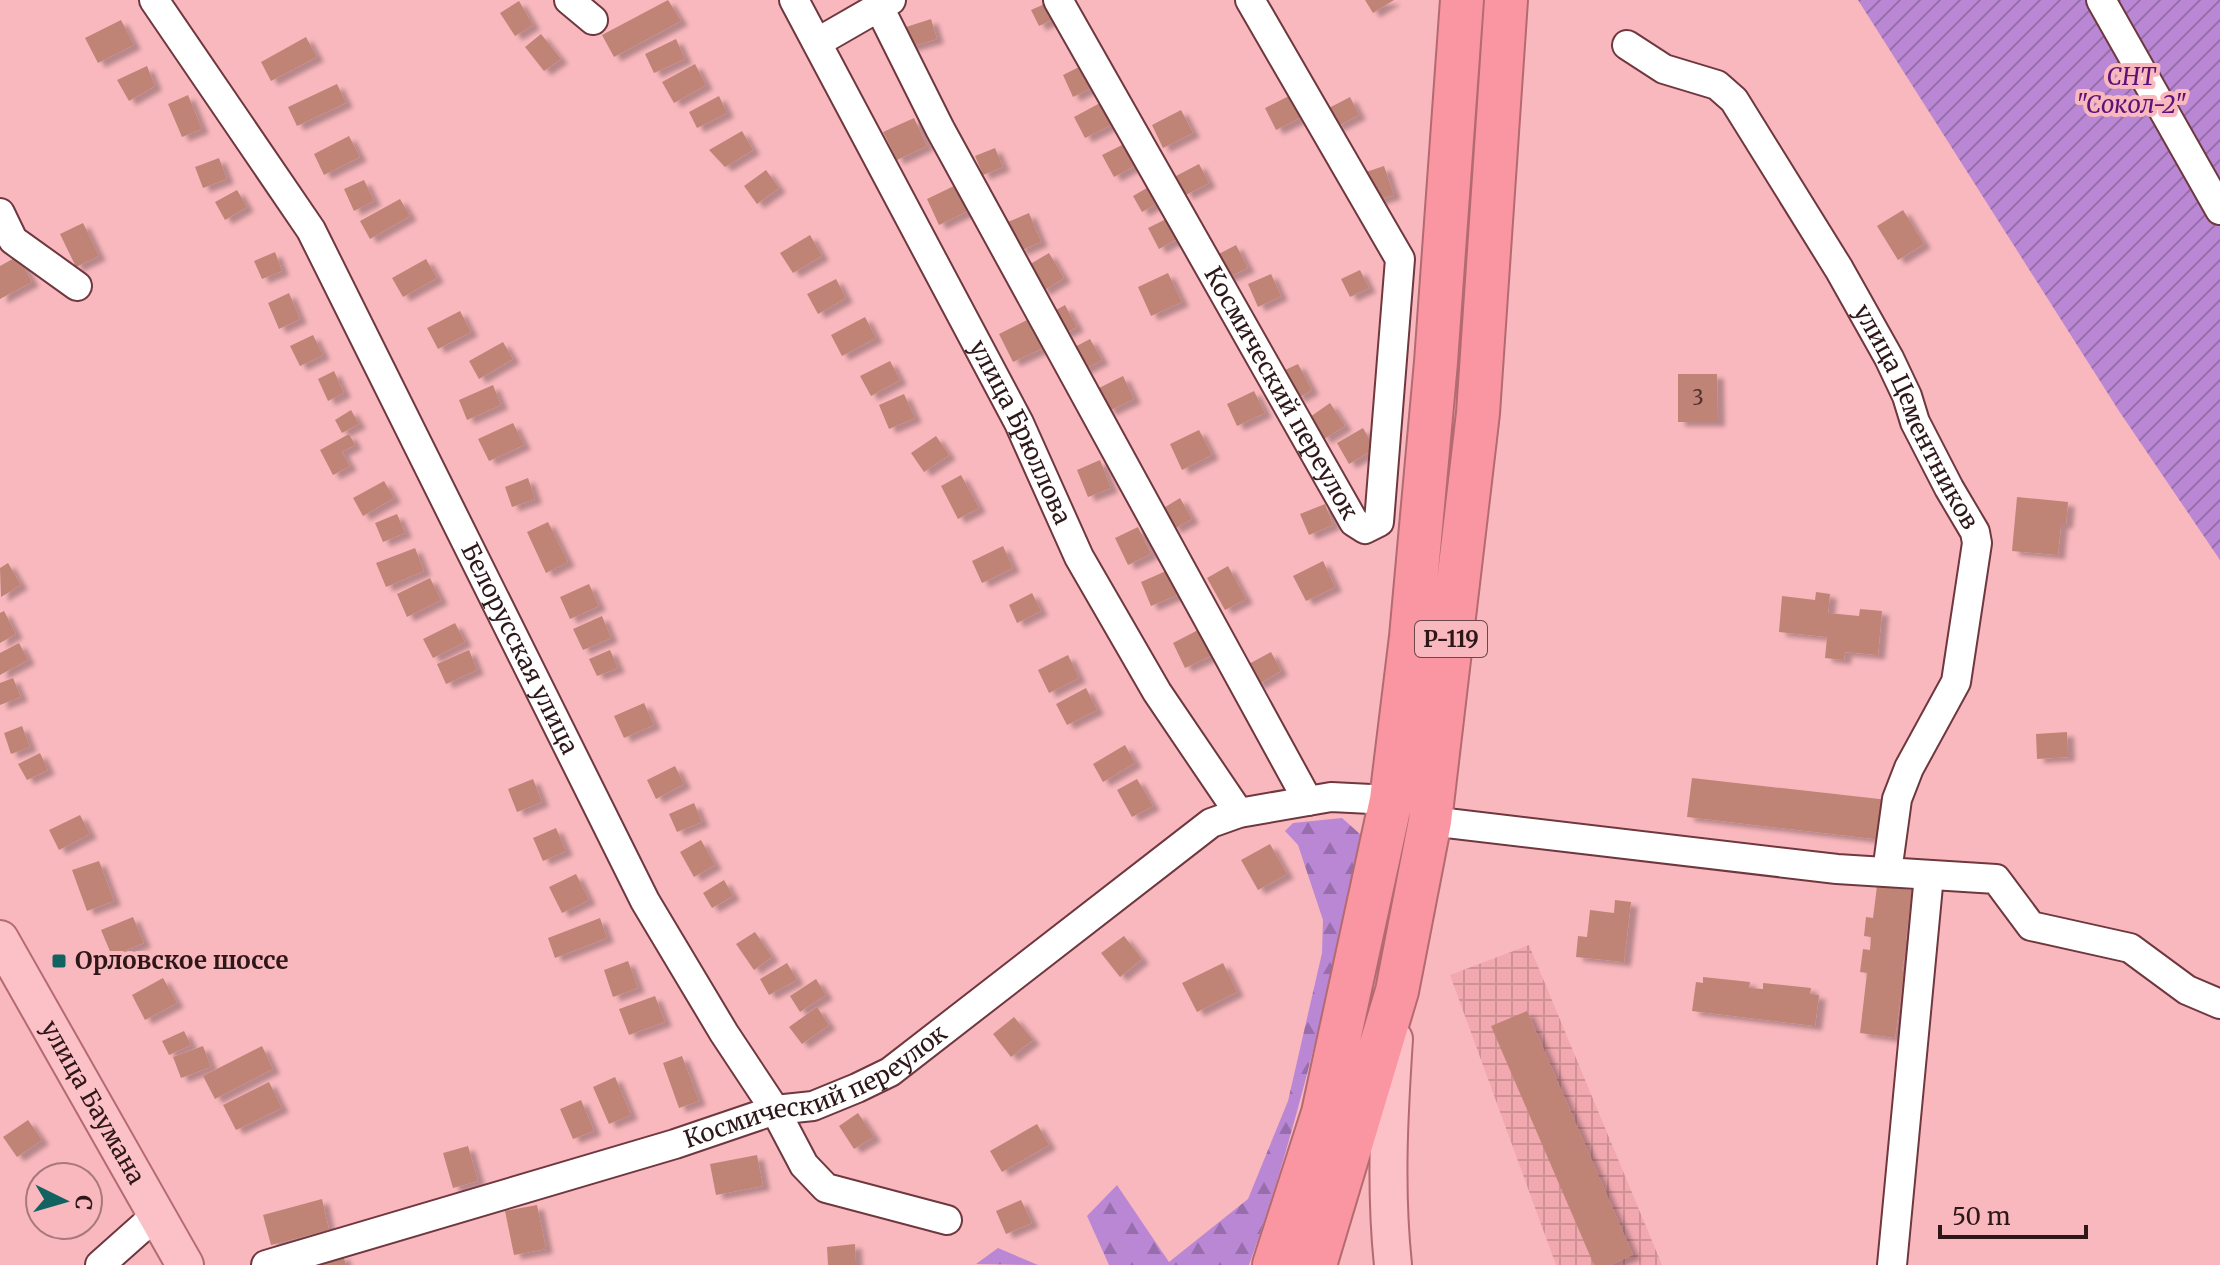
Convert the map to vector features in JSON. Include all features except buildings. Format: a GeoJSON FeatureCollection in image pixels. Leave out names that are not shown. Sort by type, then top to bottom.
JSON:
{"type":"FeatureCollection","features":[{"type":"Feature","properties":{"kind":"highway","name":"Р-119"},"geometry":{"type":"LineString","coordinates":[[1274,1265],[1323,1113],[1391,800],[1411,637],[1436,362],[1462,0]]}},
{"type":"Feature","properties":{"kind":"highway","name":"Р-119"},"geometry":{"type":"LineString","coordinates":[[1315,1265],[1397,991],[1430,821],[1478,413],[1506,0]]}},
{"type":"Feature","properties":{"kind":"main road","name":"улица Баумана"},"geometry":{"type":"LineString","coordinates":[[0,939],[185,1265]]}},
{"type":"Feature","properties":{"kind":"main road"},"geometry":{"type":"LineString","coordinates":[[1393,1265],[1388,1214],[1387,1146],[1397,991]]}},
{"type":"Feature","properties":{"kind":"street","name":"Белорусская улица"},"geometry":{"type":"LineString","coordinates":[[154,0],[311,230],[645,901],[724,1033],[775,1110],[804,1165],[826,1188],[947,1220]]}},
{"type":"Feature","properties":{"kind":"street"},"geometry":{"type":"LineString","coordinates":[[569,0],[593,20]]}},
{"type":"Feature","properties":{"kind":"street","name":"улица Брюллова"},"geometry":{"type":"LineString","coordinates":[[794,0],[1019,423],[1079,557],[1157,692],[1239,813]]}},
{"type":"Feature","properties":{"kind":"street","name":"Космический переулок"},"geometry":{"type":"LineString","coordinates":[[1058,0],[1354,522],[1365,529],[1379,522],[1400,259],[1250,0]]}},
{"type":"Feature","properties":{"kind":"street"},"geometry":{"type":"LineString","coordinates":[[2101,0],[2220,210]]}},
{"type":"Feature","properties":{"kind":"street"},"geometry":{"type":"LineString","coordinates":[[818,42],[885,4],[940,129],[1308,801]]}},
{"type":"Feature","properties":{"kind":"street","name":"улица Цементников"},"geometry":{"type":"LineString","coordinates":[[1627,45],[1664,69],[1717,85],[1734,100],[1839,269],[1889,358],[1915,422],[1975,532],[1977,543],[1956,682],[1909,768],[1897,799],[1887,872]]}},
{"type":"Feature","properties":{"kind":"street"},"geometry":{"type":"LineString","coordinates":[[0,213],[13,240],[77,286]]}},
{"type":"Feature","properties":{"kind":"street","name":"Космический переулок"},"geometry":{"type":"LineString","coordinates":[[266,1265],[675,1144],[775,1110],[813,1106],[857,1088],[890,1072],[1211,823],[1239,813],[1331,797],[1391,800]]}},
{"type":"Feature","properties":{"kind":"street"},"geometry":{"type":"LineString","coordinates":[[1430,821],[1837,869],[1996,879],[2031,926],[2130,948],[2187,990],[2220,1004]]}},
{"type":"Feature","properties":{"kind":"street"},"geometry":{"type":"LineString","coordinates":[[1892,1265],[1929,875]]}},
{"type":"Feature","properties":{"kind":"street"},"geometry":{"type":"LineString","coordinates":[[100,1265],[155,1216]]}},
{"type":"Feature","properties":{"kind":"shaded area"},"geometry":{"type":"Polygon","coordinates":[[[1529,945],[1662,1265],[1556,1265],[1450,975],[1529,945]]]}},
{"type":"Feature","properties":{"kind":"green space","name":"СНТ \"Сокол-2\""},"geometry":{"type":"Polygon","coordinates":[[[1858,0],[2220,0],[2220,560],[2119,411],[1858,0]]]}},
{"type":"Feature","properties":{"kind":"green space"},"geometry":{"type":"Polygon","coordinates":[[[1342,818],[1360,834],[1361,858],[1282,1165],[1249,1265],[1109,1265],[1087,1216],[1117,1185],[1169,1262],[1248,1199],[1288,1101],[1322,953],[1323,920],[1298,845],[1285,831],[1293,823],[1342,818]]]}},
{"type":"Feature","properties":{"kind":"green space"},"geometry":{"type":"Polygon","coordinates":[[[998,1248],[1038,1265],[976,1264],[998,1248]]]}},
{"type":"Feature","properties":{"kind":"place","name":"Орловское шоссе"},"geometry":{"type":"Point","coordinates":[59,961]}}]}
